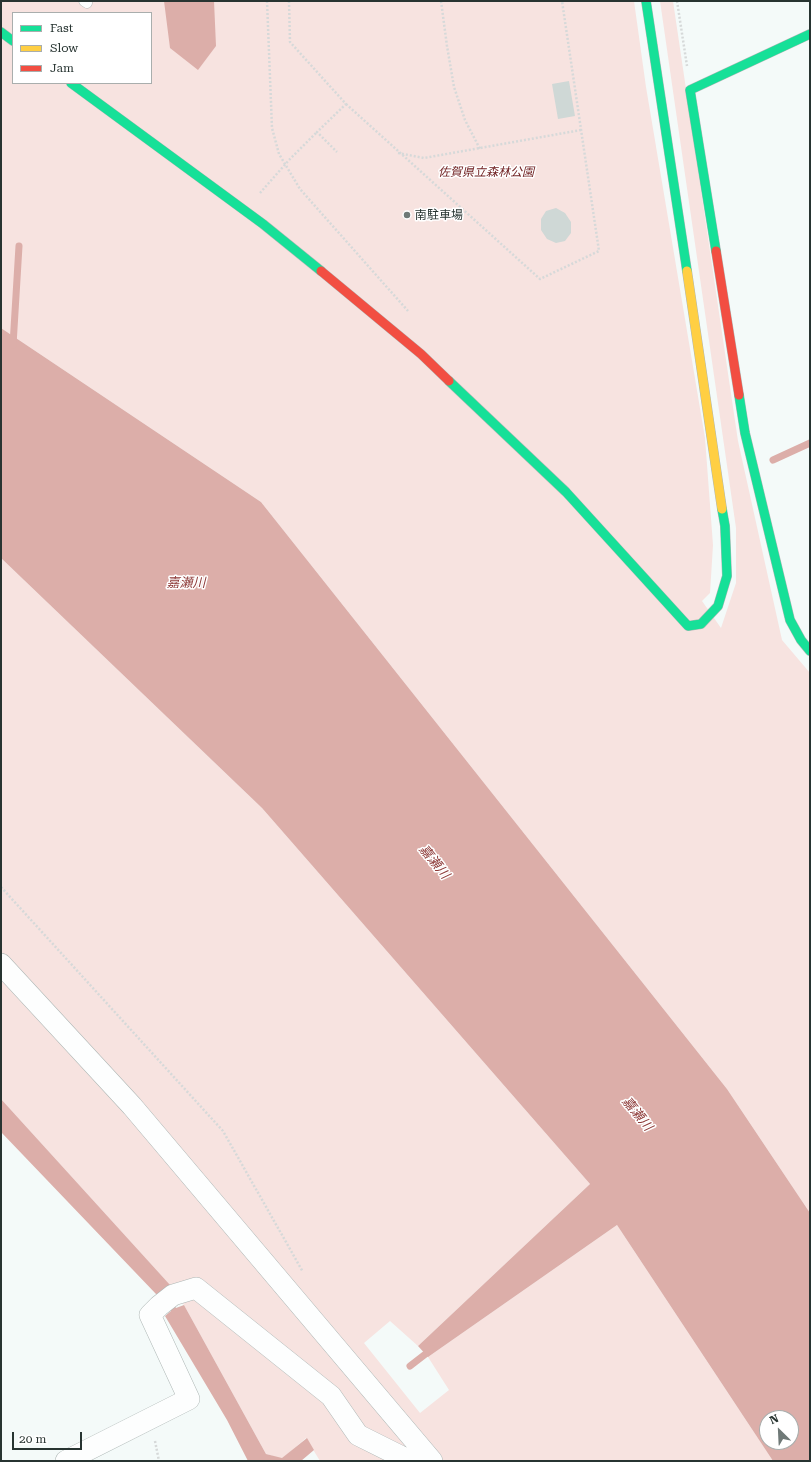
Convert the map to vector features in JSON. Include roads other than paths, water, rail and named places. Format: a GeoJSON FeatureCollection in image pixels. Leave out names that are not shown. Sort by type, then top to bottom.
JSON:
{"type":"FeatureCollection","features":[{"type":"Feature","properties":{"kind":"street"},"geometry":{"type":"LineString","coordinates":[[72,84],[263,224],[371,311],[421,354],[566,492],[688,626],[701,624],[718,606],[727,576],[726,526],[646,1]]}},
{"type":"Feature","properties":{"kind":"street"},"geometry":{"type":"LineString","coordinates":[[1,32],[12,40]]}},
{"type":"Feature","properties":{"kind":"street"},"geometry":{"type":"LineString","coordinates":[[810,34],[690,90],[745,433],[790,620],[800,640],[810,652]]}},
{"type":"Feature","properties":{"kind":"street"},"geometry":{"type":"LineString","coordinates":[[1,964],[132,1106],[432,1461]]}},
{"type":"Feature","properties":{"kind":"street"},"geometry":{"type":"LineString","coordinates":[[66,1461],[189,1399],[150,1315],[166,1300],[196,1288],[330,1396],[358,1435],[410,1461]]}},
{"type":"Feature","properties":{"kind":"water"},"geometry":{"type":"Polygon","coordinates":[[[164,1],[214,1],[216,46],[198,70],[170,48],[164,1]]]}},
{"type":"Feature","properties":{"kind":"water","name":"嘉瀬川"},"geometry":{"type":"Polygon","coordinates":[[[1,328],[261,502],[727,1089],[810,1213],[810,1461],[773,1461],[766,1450],[799,1450],[799,1410],[759,1410],[759,1440],[617,1225],[428,1357],[418,1346],[590,1184],[262,808],[1,558],[1,328]]]}},
{"type":"Feature","properties":{"kind":"water"},"geometry":{"type":"Polygon","coordinates":[[[1,1099],[171,1286],[166,1291],[176,1308],[184,1305],[266,1454],[282,1458],[307,1438],[314,1450],[301,1461],[248,1461],[227,1420],[165,1316],[171,1311],[161,1295],[156,1294],[1,1132],[1,1099]]]}},
{"type":"Feature","properties":{"kind":"waterway"},"geometry":{"type":"LineString","coordinates":[[13,345],[19,246]]}},
{"type":"Feature","properties":{"kind":"waterway"},"geometry":{"type":"LineString","coordinates":[[773,460],[810,443]]}},
{"type":"Feature","properties":{"kind":"waterway"},"geometry":{"type":"LineString","coordinates":[[410,1366],[432,1349]]}},
{"type":"Feature","properties":{"kind":"place","name":"南駐車場"},"geometry":{"type":"Point","coordinates":[407,215]}},
{"type":"Feature","properties":{"kind":"park label","name":"佐賀県立森林公園"},"geometry":{"type":"Point","coordinates":[486,172]}}]}
